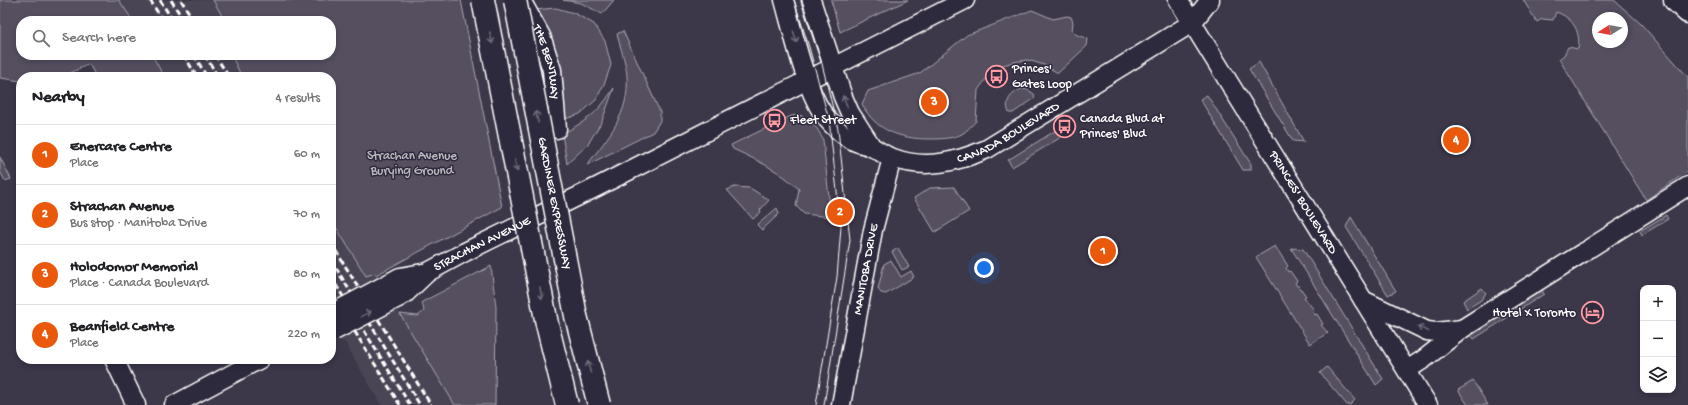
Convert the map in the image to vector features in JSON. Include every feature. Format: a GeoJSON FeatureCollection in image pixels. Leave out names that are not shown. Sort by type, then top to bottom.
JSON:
{"type":"FeatureCollection","features":[{"type":"Feature","properties":{"kind":"highway"},"geometry":{"type":"LineString","coordinates":[[483,0],[547,324],[567,405]]}},
{"type":"Feature","properties":{"kind":"highway","name":"GARDINER EXPRESSWAY"},"geometry":{"type":"LineString","coordinates":[[515,0],[575,309],[599,405]]}},
{"type":"Feature","properties":{"kind":"highway"},"geometry":{"type":"LineString","coordinates":[[1675,0],[1688,12]]}},
{"type":"Feature","properties":{"kind":"street","name":"THE BENTWAY"},"geometry":{"type":"LineString","coordinates":[[522,0],[541,36],[552,70],[558,130]]}},
{"type":"Feature","properties":{"kind":"street"},"geometry":{"type":"LineString","coordinates":[[784,0],[808,79],[817,103],[828,120],[853,141],[872,147],[892,158]]}},
{"type":"Feature","properties":{"kind":"street"},"geometry":{"type":"LineString","coordinates":[[811,0],[850,113],[872,147]]}},
{"type":"Feature","properties":{"kind":"street","name":"STRACHAN AVENUE"},"geometry":{"type":"LineString","coordinates":[[336,323],[398,298],[405,294],[428,272],[465,252],[595,188],[965,0]]}},
{"type":"Feature","properties":{"kind":"street","name":"PRINCES' BOULEVARD"},"geometry":{"type":"LineString","coordinates":[[1178,0],[1428,405]]}},
{"type":"Feature","properties":{"kind":"street","name":"CANADA BOULEVARD"},"geometry":{"type":"LineString","coordinates":[[892,158],[917,163],[949,163],[988,149],[1192,23],[1210,0]]}},
{"type":"Feature","properties":{"kind":"street","name":"MANITOBA DRIVE"},"geometry":{"type":"LineString","coordinates":[[841,405],[873,230],[892,158]]}},
{"type":"Feature","properties":{"kind":"street"},"geometry":{"type":"LineString","coordinates":[[1407,370],[1462,330],[1688,186]]}},
{"type":"Feature","properties":{"kind":"street","name":"STRACHAN AVENUE"},"geometry":{"type":"LineString","coordinates":[[336,322],[389,283],[400,277],[428,272]]}},
{"type":"Feature","properties":{"kind":"street"},"geometry":{"type":"LineString","coordinates":[[1363,300],[1426,331],[1436,332],[1462,330]]}},
{"type":"Feature","properties":{"kind":"street"},"geometry":{"type":"LineString","coordinates":[[116,364],[136,405]]}},
{"type":"Feature","properties":{"kind":"street"},"geometry":{"type":"LineString","coordinates":[[174,405],[251,364]]}},
{"type":"Feature","properties":{"kind":"shaded area"},"geometry":{"type":"Polygon","coordinates":[[[120,0],[213,0],[222,16],[130,16],[120,0]]]}},
{"type":"Feature","properties":{"kind":"shaded area"},"geometry":{"type":"Polygon","coordinates":[[[155,60],[247,60],[254,72],[162,72],[155,60]]]}},
{"type":"Feature","properties":{"kind":"shaded area"},"geometry":{"type":"Polygon","coordinates":[[[336,208],[455,405],[381,405],[344,341],[342,342],[336,333],[336,208]]]}},
{"type":"Feature","properties":{"kind":"green space"},"geometry":{"type":"Polygon","coordinates":[[[0,0],[119,0],[130,16],[16,16],[16,60],[155,60],[161,72],[93,72],[89,64],[72,72],[16,72],[16,80],[0,78],[0,0]]]}},
{"type":"Feature","properties":{"kind":"green space","name":"Strachan Avenue Burying Ground"},"geometry":{"type":"Polygon","coordinates":[[[213,0],[461,0],[502,207],[376,275],[375,273],[366,276],[336,227],[336,72],[240,72],[234,60],[336,60],[336,16],[222,16],[213,0]]]}},
{"type":"Feature","properties":{"kind":"green space"},"geometry":{"type":"Polygon","coordinates":[[[563,0],[614,0],[602,14],[581,3],[563,0]]]}},
{"type":"Feature","properties":{"kind":"green space"},"geometry":{"type":"Polygon","coordinates":[[[831,0],[908,0],[840,32],[831,0]]]}},
{"type":"Feature","properties":{"kind":"green space"},"geometry":{"type":"Polygon","coordinates":[[[1523,0],[1614,0],[1628,12],[1592,12],[1592,48],[1628,48],[1628,12],[1641,24],[1688,77],[1688,171],[1646,200],[1559,59],[1564,55],[1568,47],[1578,49],[1579,42],[1577,31],[1567,18],[1556,12],[1553,20],[1542,19],[1537,22],[1523,0]]]}},
{"type":"Feature","properties":{"kind":"green space"},"geometry":{"type":"Polygon","coordinates":[[[556,8],[574,13],[594,24],[605,41],[611,65],[596,100],[580,114],[562,120],[534,10],[556,8]]]}},
{"type":"Feature","properties":{"kind":"green space"},"geometry":{"type":"Polygon","coordinates":[[[1032,10],[1053,19],[1067,16],[1071,17],[1073,22],[1072,31],[1077,35],[1088,39],[1087,46],[1058,73],[1044,65],[1028,60],[1013,62],[994,68],[978,90],[976,121],[962,134],[941,139],[919,139],[899,135],[882,127],[867,113],[862,104],[868,91],[920,73],[967,35],[1032,10]]]}},
{"type":"Feature","properties":{"kind":"green space"},"geometry":{"type":"Polygon","coordinates":[[[623,31],[660,112],[660,121],[653,132],[587,165],[610,135],[625,102],[627,76],[617,34],[623,31]]]}},
{"type":"Feature","properties":{"kind":"green space"},"geometry":{"type":"Polygon","coordinates":[[[1259,62],[1304,142],[1293,141],[1249,69],[1259,62]]]}},
{"type":"Feature","properties":{"kind":"green space"},"geometry":{"type":"Polygon","coordinates":[[[614,88],[602,121],[588,144],[567,164],[562,134],[592,115],[614,88]]]}},
{"type":"Feature","properties":{"kind":"green space"},"geometry":{"type":"Polygon","coordinates":[[[1021,89],[1028,90],[1034,94],[1035,98],[1013,113],[1009,113],[1007,105],[1009,98],[1021,89]]]}},
{"type":"Feature","properties":{"kind":"green space"},"geometry":{"type":"Polygon","coordinates":[[[1207,95],[1251,164],[1251,170],[1243,170],[1200,99],[1207,95]]]}},
{"type":"Feature","properties":{"kind":"green space"},"geometry":{"type":"Polygon","coordinates":[[[799,115],[814,124],[823,140],[831,217],[804,214],[796,206],[799,189],[776,171],[733,149],[731,145],[791,116],[799,115]]]}},
{"type":"Feature","properties":{"kind":"green space"},"geometry":{"type":"Polygon","coordinates":[[[1071,121],[1076,128],[1012,167],[1008,160],[1071,121]]]}},
{"type":"Feature","properties":{"kind":"green space"},"geometry":{"type":"Polygon","coordinates":[[[0,157],[11,179],[5,181],[0,171],[0,157]]]}},
{"type":"Feature","properties":{"kind":"green space"},"geometry":{"type":"Polygon","coordinates":[[[735,187],[750,188],[769,200],[760,210],[761,212],[753,219],[727,190],[735,187]]]}},
{"type":"Feature","properties":{"kind":"green space"},"geometry":{"type":"Polygon","coordinates":[[[954,187],[969,211],[935,232],[914,198],[930,188],[954,187]]]}},
{"type":"Feature","properties":{"kind":"green space"},"geometry":{"type":"Polygon","coordinates":[[[777,208],[779,214],[762,230],[757,225],[777,208]]]}},
{"type":"Feature","properties":{"kind":"green space"},"geometry":{"type":"Polygon","coordinates":[[[1666,215],[1668,219],[1642,235],[1640,231],[1666,215]]]}},
{"type":"Feature","properties":{"kind":"green space"},"geometry":{"type":"Polygon","coordinates":[[[1351,217],[1396,291],[1388,295],[1346,227],[1351,217]]]}},
{"type":"Feature","properties":{"kind":"green space"},"geometry":{"type":"Polygon","coordinates":[[[1275,246],[1288,266],[1286,268],[1288,272],[1290,271],[1297,281],[1295,283],[1306,296],[1304,297],[1314,310],[1315,315],[1317,314],[1323,324],[1321,325],[1328,333],[1310,344],[1256,257],[1275,246]]]}},
{"type":"Feature","properties":{"kind":"green space"},"geometry":{"type":"Polygon","coordinates":[[[898,248],[909,267],[902,270],[892,252],[898,248]]]}},
{"type":"Feature","properties":{"kind":"green space"},"geometry":{"type":"Polygon","coordinates":[[[1291,248],[1303,249],[1383,379],[1376,385],[1291,248]]]}},
{"type":"Feature","properties":{"kind":"green space"},"geometry":{"type":"Polygon","coordinates":[[[891,260],[901,277],[911,271],[914,277],[886,294],[881,293],[878,289],[884,264],[891,260]]]}},
{"type":"Feature","properties":{"kind":"green space"},"geometry":{"type":"Polygon","coordinates":[[[491,266],[496,307],[495,405],[455,405],[400,314],[418,316],[424,311],[422,302],[491,266]]]}},
{"type":"Feature","properties":{"kind":"green space"},"geometry":{"type":"Polygon","coordinates":[[[1482,288],[1486,293],[1481,300],[1467,309],[1463,301],[1482,288]]]}},
{"type":"Feature","properties":{"kind":"green space"},"geometry":{"type":"Polygon","coordinates":[[[1542,290],[1544,294],[1474,339],[1471,335],[1542,290]]]}},
{"type":"Feature","properties":{"kind":"green space"},"geometry":{"type":"Polygon","coordinates":[[[1327,367],[1355,400],[1350,405],[1347,405],[1320,373],[1327,367]]]}},
{"type":"Feature","properties":{"kind":"green space"},"geometry":{"type":"Polygon","coordinates":[[[1473,381],[1488,405],[1468,405],[1458,390],[1473,381]]]}},
{"type":"Feature","properties":{"kind":"tram line"},"geometry":{"type":"LineString","coordinates":[[794,0],[809,47],[829,120],[841,227],[837,277],[816,405]]}},
{"type":"Feature","properties":{"kind":"tram line"},"geometry":{"type":"LineString","coordinates":[[802,0],[821,60],[838,129],[850,240],[824,405]]}},
{"type":"Feature","properties":{"kind":"railway"},"geometry":{"type":"LineString","coordinates":[[150,0],[160,16]]}},
{"type":"Feature","properties":{"kind":"railway"},"geometry":{"type":"LineString","coordinates":[[160,0],[170,16]]}},
{"type":"Feature","properties":{"kind":"railway"},"geometry":{"type":"LineString","coordinates":[[171,0],[181,16]]}},
{"type":"Feature","properties":{"kind":"railway"},"geometry":{"type":"LineString","coordinates":[[181,0],[191,16]]}},
{"type":"Feature","properties":{"kind":"railway"},"geometry":{"type":"LineString","coordinates":[[187,60],[194,72]]}},
{"type":"Feature","properties":{"kind":"railway"},"geometry":{"type":"LineString","coordinates":[[197,60],[204,72]]}},
{"type":"Feature","properties":{"kind":"railway"},"geometry":{"type":"LineString","coordinates":[[208,60],[215,72]]}},
{"type":"Feature","properties":{"kind":"railway"},"geometry":{"type":"LineString","coordinates":[[218,60],[226,72]]}},
{"type":"Feature","properties":{"kind":"railway"},"geometry":{"type":"LineString","coordinates":[[336,251],[431,405]]}},
{"type":"Feature","properties":{"kind":"railway"},"geometry":{"type":"LineString","coordinates":[[336,268],[420,405]]}},
{"type":"Feature","properties":{"kind":"railway"},"geometry":{"type":"LineString","coordinates":[[336,285],[410,405]]}},
{"type":"Feature","properties":{"kind":"railway"},"geometry":{"type":"LineString","coordinates":[[336,301],[400,405]]}},
{"type":"Feature","properties":{"kind":"place","name":"Princes' Gates Loop"},"geometry":{"type":"Point","coordinates":[996,76]}},
{"type":"Feature","properties":{"kind":"place","name":"Holodomor Memorial"},"geometry":{"type":"Point","coordinates":[934,102]}},
{"type":"Feature","properties":{"kind":"place","name":"Fleet Street"},"geometry":{"type":"Point","coordinates":[775,120]}},
{"type":"Feature","properties":{"kind":"place","name":"Canada Blvd at Princes' Blvd"},"geometry":{"type":"Point","coordinates":[1065,126]}},
{"type":"Feature","properties":{"kind":"place","name":"Beanfield Centre"},"geometry":{"type":"Point","coordinates":[1456,140]}},
{"type":"Feature","properties":{"kind":"place","name":"Strachan Avenue"},"geometry":{"type":"Point","coordinates":[840,212]}},
{"type":"Feature","properties":{"kind":"place","name":"Enercare Centre"},"geometry":{"type":"Point","coordinates":[1103,251]}},
{"type":"Feature","properties":{"kind":"place","name":"Hotel X Toronto"},"geometry":{"type":"Point","coordinates":[1592,313]}}]}
